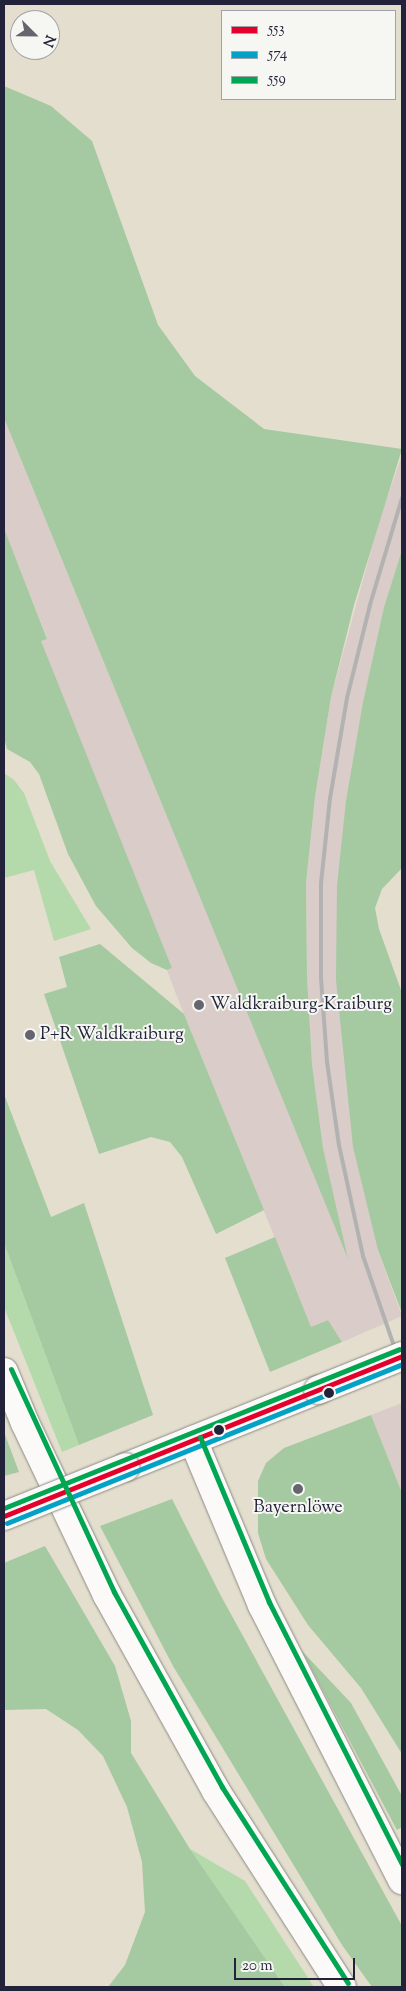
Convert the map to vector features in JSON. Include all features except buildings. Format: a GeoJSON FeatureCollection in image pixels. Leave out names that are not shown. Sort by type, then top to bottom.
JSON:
{"type":"FeatureCollection","features":[{"type":"Feature","properties":{"kind":"street"},"geometry":{"type":"LineString","coordinates":[[4,1516],[285,1405],[402,1356]]}},
{"type":"Feature","properties":{"kind":"street"},"geometry":{"type":"LineString","coordinates":[[4,1372],[40,1456],[116,1612],[216,1791],[342,1987]]}},
{"type":"Feature","properties":{"kind":"street"},"geometry":{"type":"LineString","coordinates":[[193,1440],[262,1605],[402,1880]]}},
{"type":"Feature","properties":{"kind":"shaded area"},"geometry":{"type":"Polygon","coordinates":[[[4,418],[347,1255],[323,1148],[312,1064],[307,977],[306,883],[315,797],[331,697],[380,518],[402,455],[402,550],[384,607],[363,702],[337,885],[378,1250],[402,1316],[342,1342],[328,1320],[311,1327],[176,994],[167,970],[172,968],[40,641],[47,638],[4,528],[4,418]]]}},
{"type":"Feature","properties":{"kind":"shaded area"},"geometry":{"type":"Polygon","coordinates":[[[402,1403],[402,1493],[371,1415],[402,1403]]]}},
{"type":"Feature","properties":{"kind":"green space"},"geometry":{"type":"Polygon","coordinates":[[[4,86],[51,106],[92,141],[158,325],[195,376],[264,429],[402,449],[354,605],[331,697],[315,797],[306,883],[307,977],[312,1064],[323,1148],[348,1259],[4,418],[4,86]]]}},
{"type":"Feature","properties":{"kind":"green space"},"geometry":{"type":"Polygon","coordinates":[[[4,528],[47,639],[41,641],[172,968],[167,970],[151,963],[132,948],[96,906],[68,854],[39,774],[30,762],[7,749],[4,738],[4,528]]]}},
{"type":"Feature","properties":{"kind":"green space"},"geometry":{"type":"Polygon","coordinates":[[[402,550],[402,868],[382,889],[375,908],[379,929],[402,993],[402,1313],[378,1250],[353,1147],[336,980],[337,885],[346,801],[363,702],[384,607],[402,550]]]}},
{"type":"Feature","properties":{"kind":"green space"},"geometry":{"type":"Polygon","coordinates":[[[4,773],[14,780],[24,793],[50,861],[91,929],[54,941],[34,870],[4,878],[4,773]]]}},
{"type":"Feature","properties":{"kind":"green space"},"geometry":{"type":"Polygon","coordinates":[[[100,944],[184,1014],[264,1210],[216,1234],[182,1157],[170,1142],[151,1137],[99,1154],[44,994],[67,987],[59,957],[100,944]]]}},
{"type":"Feature","properties":{"kind":"green space"},"geometry":{"type":"Polygon","coordinates":[[[4,1094],[51,1217],[84,1203],[153,1415],[79,1445],[4,1243],[4,1094]]]}},
{"type":"Feature","properties":{"kind":"green space"},"geometry":{"type":"Polygon","coordinates":[[[275,1237],[311,1327],[328,1320],[342,1342],[270,1372],[225,1258],[275,1237]]]}},
{"type":"Feature","properties":{"kind":"green space"},"geometry":{"type":"Polygon","coordinates":[[[4,1243],[79,1445],[62,1452],[4,1307],[4,1243]]]}},
{"type":"Feature","properties":{"kind":"green space"},"geometry":{"type":"Polygon","coordinates":[[[371,1415],[402,1493],[402,1754],[361,1688],[308,1625],[266,1559],[258,1533],[258,1481],[266,1463],[284,1448],[371,1415]]]}},
{"type":"Feature","properties":{"kind":"green space"},"geometry":{"type":"Polygon","coordinates":[[[4,1432],[19,1472],[4,1476],[4,1432]]]}},
{"type":"Feature","properties":{"kind":"green space"},"geometry":{"type":"Polygon","coordinates":[[[172,1499],[221,1596],[402,1926],[402,1987],[372,1987],[342,1945],[173,1666],[100,1526],[172,1499]]]}},
{"type":"Feature","properties":{"kind":"green space"},"geometry":{"type":"Polygon","coordinates":[[[45,1546],[115,1666],[131,1721],[131,1753],[190,1849],[285,1987],[108,1987],[125,1965],[145,1912],[142,1862],[127,1807],[103,1756],[78,1730],[46,1709],[4,1710],[4,1563],[45,1546]]]}},
{"type":"Feature","properties":{"kind":"green space"},"geometry":{"type":"Polygon","coordinates":[[[302,1651],[351,1703],[402,1796],[402,1827],[397,1830],[302,1651]]]}},
{"type":"Feature","properties":{"kind":"green space"},"geometry":{"type":"Polygon","coordinates":[[[190,1849],[245,1881],[314,1987],[285,1987],[190,1849]]]}},
{"type":"Feature","properties":{"kind":"railway"},"geometry":{"type":"LineString","coordinates":[[402,498],[370,605],[347,698],[330,798],[321,884],[321,978],[327,1062],[339,1145],[363,1256],[402,1369]]}},
{"type":"Feature","properties":{"kind":"transit line","name":"559"},"geometry":{"type":"LineString","coordinates":[[4,1508],[399,1349]]}},
{"type":"Feature","properties":{"kind":"transit line","name":"553"},"geometry":{"type":"LineString","coordinates":[[4,1516],[402,1356]]}},
{"type":"Feature","properties":{"kind":"transit line","name":"574"},"geometry":{"type":"LineString","coordinates":[[7,1523],[402,1364]]}},
{"type":"Feature","properties":{"kind":"transit line","name":"559"},"geometry":{"type":"LineString","coordinates":[[11,1369],[114,1592],[222,1787],[348,1983]]}},
{"type":"Feature","properties":{"kind":"transit line","name":"559"},"geometry":{"type":"LineString","coordinates":[[200,1437],[269,1602],[402,1864]]}},
{"type":"Feature","properties":{"kind":"place","name":"Waldkraiburg-Kraiburg"},"geometry":{"type":"Point","coordinates":[199,1005]}},
{"type":"Feature","properties":{"kind":"place","name":"P+R Waldkraiburg"},"geometry":{"type":"Point","coordinates":[30,1035]}},
{"type":"Feature","properties":{"kind":"place","name":"Bayernlöwe"},"geometry":{"type":"Point","coordinates":[298,1489]}}]}
